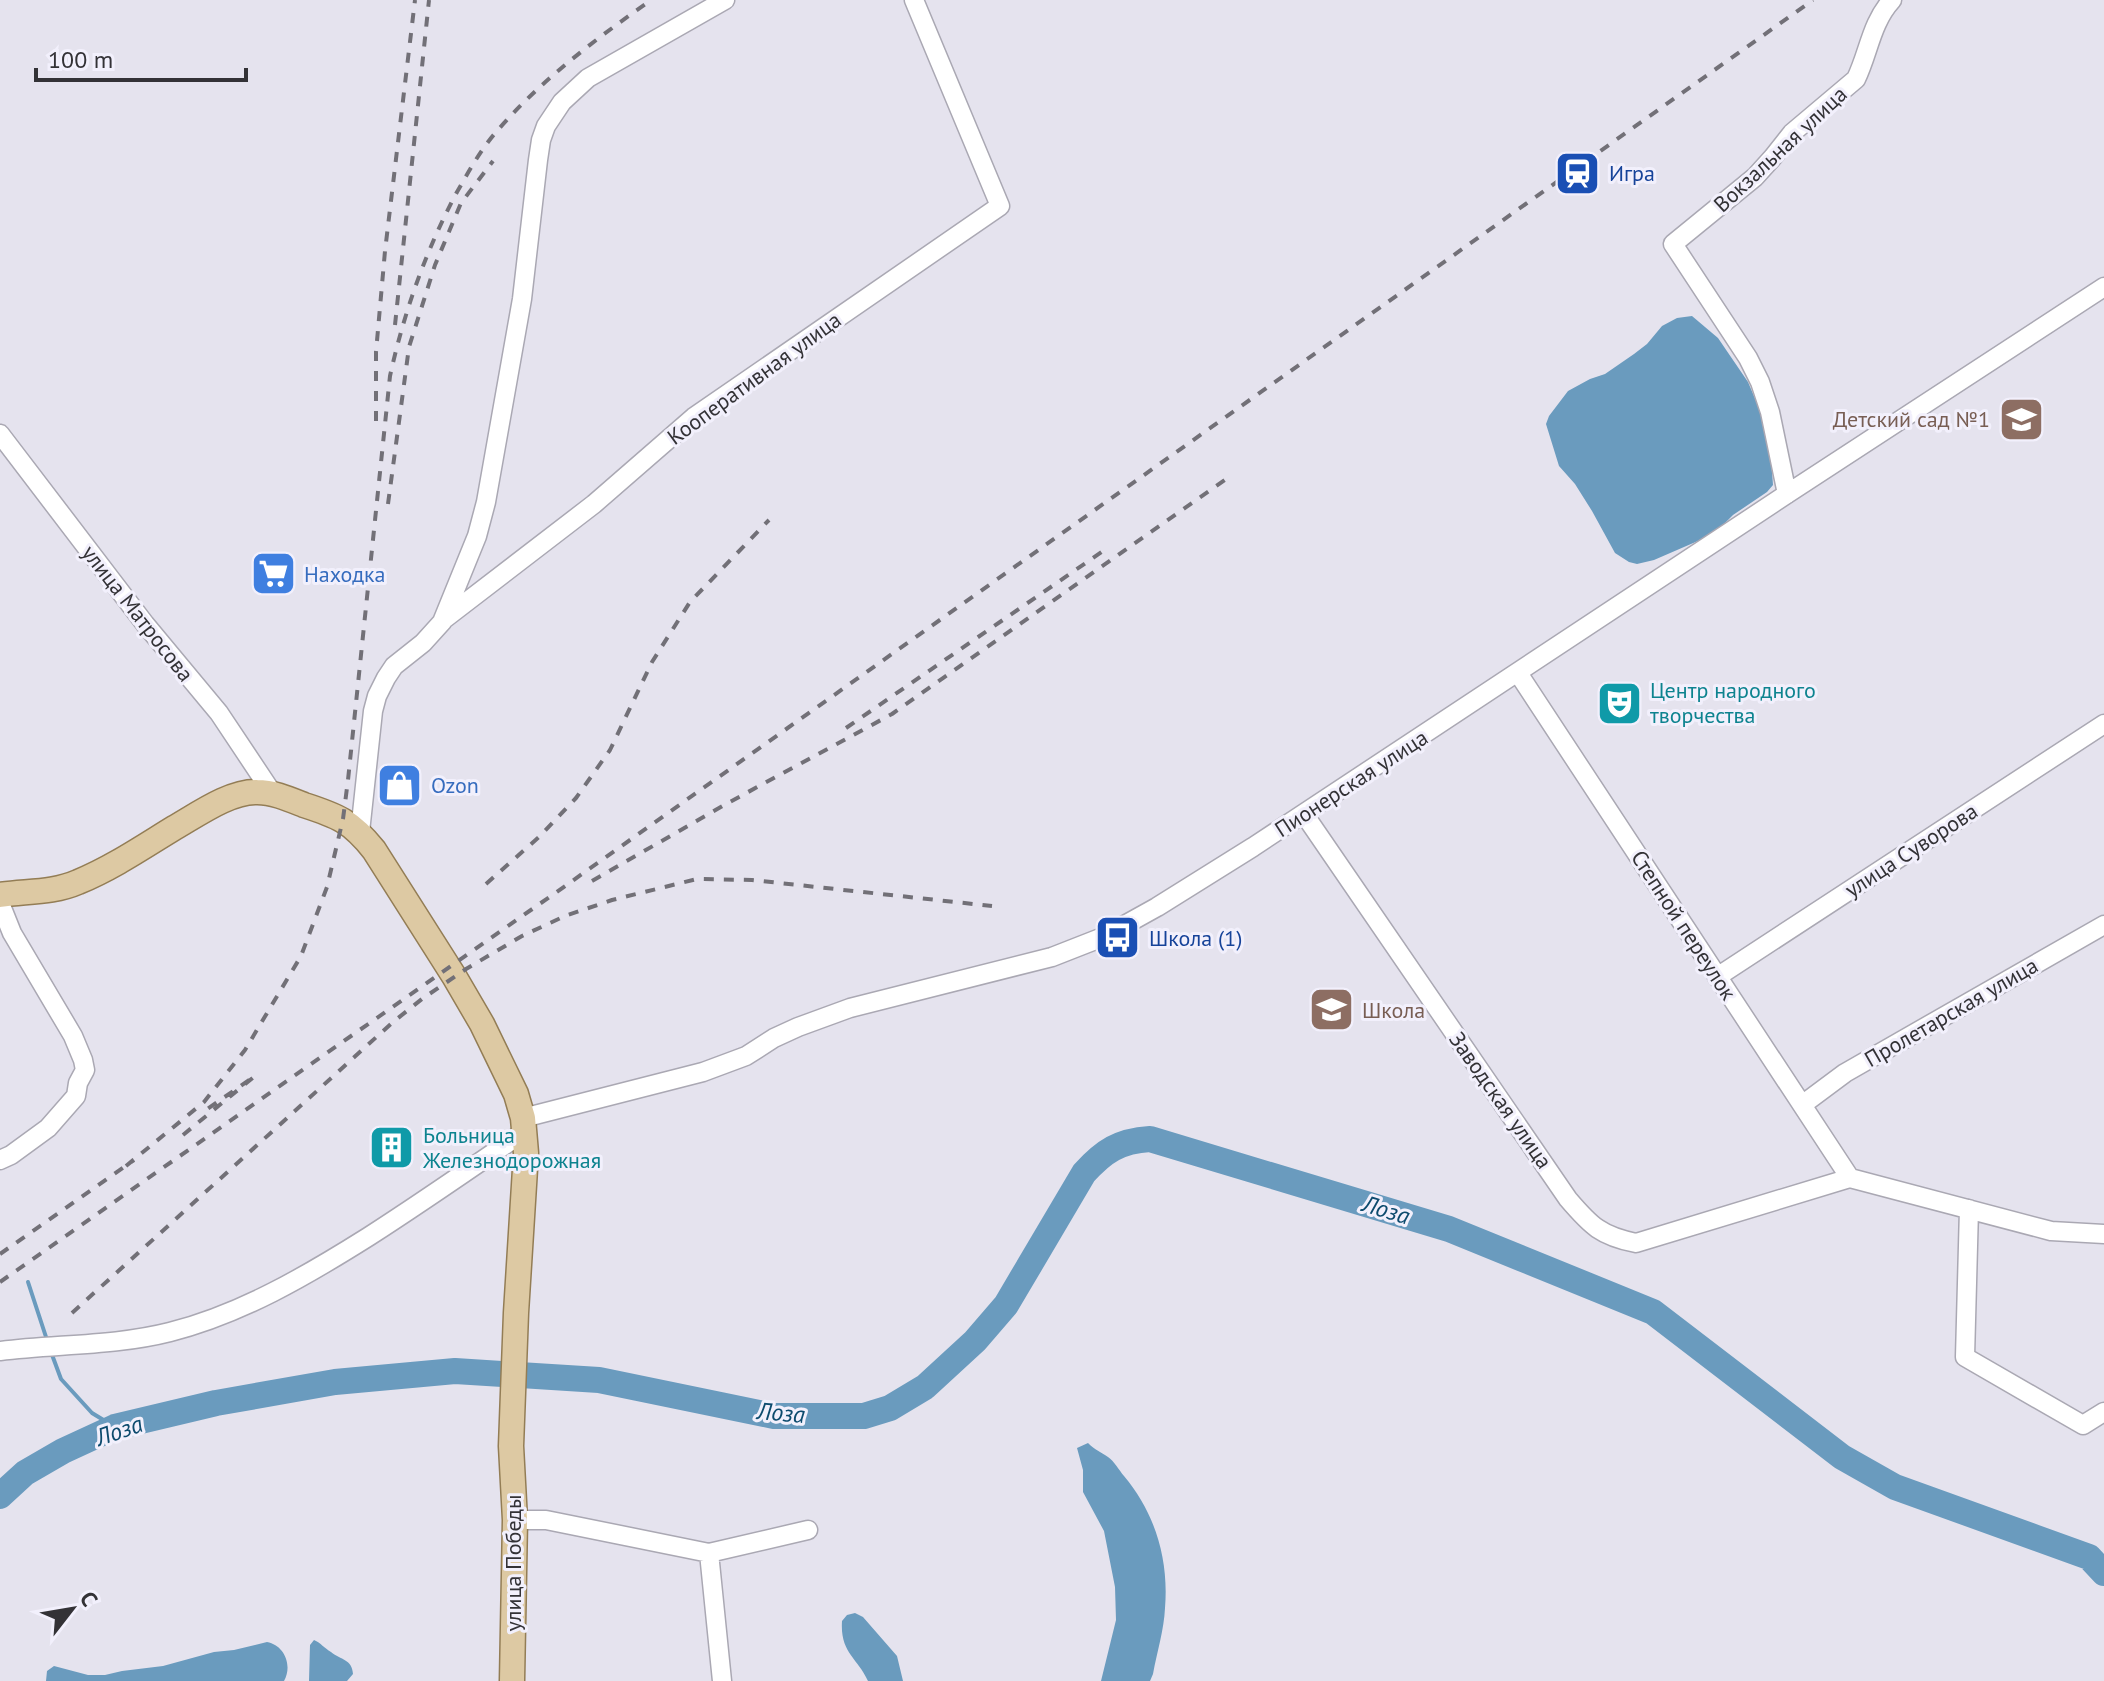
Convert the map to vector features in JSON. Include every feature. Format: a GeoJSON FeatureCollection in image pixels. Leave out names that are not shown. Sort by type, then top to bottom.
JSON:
{"type":"FeatureCollection","features":[{"type":"Feature","properties":{"kind":"main road"},"geometry":{"type":"LineString","coordinates":[[0,895],[55,890],[74,884],[102,871],[209,807],[244,793],[273,794],[343,819],[360,832],[374,850],[454,976],[482,1024],[516,1094],[524,1125]]}},
{"type":"Feature","properties":{"kind":"main road","name":"улица Победы"},"geometry":{"type":"LineString","coordinates":[[512,1681],[515,1520],[511,1446],[526,1153],[524,1125]]}},
{"type":"Feature","properties":{"kind":"street"},"geometry":{"type":"LineString","coordinates":[[442,622],[477,536],[486,502],[522,299],[538,160],[546,126],[562,102],[588,78],[725,0]]}},
{"type":"Feature","properties":{"kind":"street","name":"Кооперативная улица"},"geometry":{"type":"LineString","coordinates":[[360,832],[373,711],[377,696],[394,666],[423,643],[442,622],[594,504],[694,417],[1000,206],[914,0]]}},
{"type":"Feature","properties":{"kind":"street","name":"Вокзальная улица"},"geometry":{"type":"LineString","coordinates":[[1787,494],[1770,412],[1760,382],[1748,358],[1673,244],[1755,177],[1792,133],[1856,79],[1874,27],[1892,0]]}},
{"type":"Feature","properties":{"kind":"street","name":"Пионерская улица"},"geometry":{"type":"LineString","coordinates":[[0,1351],[133,1339],[170,1332],[261,1299],[323,1265],[403,1214],[524,1125],[717,1067],[746,1056],[798,1027],[837,1012],[1052,957],[1103,937],[1157,907],[1304,814],[2104,287]]}},
{"type":"Feature","properties":{"kind":"street","name":"улица Матросова"},"geometry":{"type":"LineString","coordinates":[[0,434],[145,624],[219,713],[273,794]]}},
{"type":"Feature","properties":{"kind":"street","name":"Степной переулок"},"geometry":{"type":"LineString","coordinates":[[1518,673],[1850,1178]]}},
{"type":"Feature","properties":{"kind":"street","name":"улица Суворова"},"geometry":{"type":"LineString","coordinates":[[1717,977],[2104,724]]}},
{"type":"Feature","properties":{"kind":"street","name":"Заводская улица"},"geometry":{"type":"LineString","coordinates":[[1304,814],[1568,1199],[1589,1224],[1614,1239],[1636,1243],[1850,1178]]}},
{"type":"Feature","properties":{"kind":"street"},"geometry":{"type":"LineString","coordinates":[[0,903],[6,939],[73,1036],[85,1070],[76,1096],[48,1128],[0,1160]]}},
{"type":"Feature","properties":{"kind":"street","name":"Пролетарская улица"},"geometry":{"type":"LineString","coordinates":[[1802,1105],[1845,1073],[2104,925]]}},
{"type":"Feature","properties":{"kind":"street"},"geometry":{"type":"LineString","coordinates":[[1850,1178],[2051,1231],[2104,1234]]}},
{"type":"Feature","properties":{"kind":"street"},"geometry":{"type":"LineString","coordinates":[[1969,1209],[1965,1357],[2083,1425],[2104,1412]]}},
{"type":"Feature","properties":{"kind":"street"},"geometry":{"type":"LineString","coordinates":[[515,1520],[546,1520],[709,1553],[808,1530]]}},
{"type":"Feature","properties":{"kind":"street"},"geometry":{"type":"LineString","coordinates":[[709,1553],[722,1681]]}},
{"type":"Feature","properties":{"kind":"water"},"geometry":{"type":"Polygon","coordinates":[[[1692,316],[1718,338],[1748,382],[1762,415],[1773,485],[1733,515],[1714,534],[1654,560],[1637,564],[1615,553],[1575,484],[1559,466],[1546,424],[1568,391],[1605,374],[1634,354],[1662,326],[1677,318],[1692,316]]]}},
{"type":"Feature","properties":{"kind":"water"},"geometry":{"type":"Polygon","coordinates":[[[1088,1443],[1112,1461],[1135,1490],[1158,1538],[1165,1572],[1165,1608],[1150,1681],[1101,1681],[1116,1620],[1115,1587],[1104,1531],[1083,1492],[1083,1470],[1077,1448],[1088,1443]]]}},
{"type":"Feature","properties":{"kind":"water"},"geometry":{"type":"Polygon","coordinates":[[[855,1613],[863,1617],[897,1656],[903,1681],[868,1681],[846,1648],[842,1632],[842,1621],[847,1615],[855,1613]]]}},
{"type":"Feature","properties":{"kind":"water"},"geometry":{"type":"Polygon","coordinates":[[[314,1640],[351,1665],[353,1674],[347,1681],[309,1681],[310,1645],[314,1640]]]}},
{"type":"Feature","properties":{"kind":"water"},"geometry":{"type":"Polygon","coordinates":[[[267,1642],[278,1647],[285,1657],[288,1669],[284,1681],[46,1681],[47,1671],[54,1666],[88,1675],[105,1675],[163,1666],[267,1642]]]}},
{"type":"Feature","properties":{"kind":"waterway","name":"Лоза"},"geometry":{"type":"LineString","coordinates":[[0,1496],[25,1473],[115,1427],[216,1403],[335,1382],[455,1371],[599,1380],[774,1416],[864,1416],[890,1408],[925,1387],[975,1341],[1006,1305],[1091,1165],[1121,1145],[1150,1139],[1449,1229],[1653,1312],[1842,1457],[1895,1487],[2089,1557],[2104,1573]]}},
{"type":"Feature","properties":{"kind":"waterway"},"geometry":{"type":"LineString","coordinates":[[28,1282],[47,1340]]}},
{"type":"Feature","properties":{"kind":"waterway"},"geometry":{"type":"LineString","coordinates":[[51,1352],[61,1379],[92,1413],[115,1427]]}},
{"type":"Feature","properties":{"kind":"railway"},"geometry":{"type":"LineString","coordinates":[[376,421],[376,352],[385,251],[415,0]]}},
{"type":"Feature","properties":{"kind":"railway"},"geometry":{"type":"LineString","coordinates":[[395,325],[429,0]]}},
{"type":"Feature","properties":{"kind":"railway"},"geometry":{"type":"LineString","coordinates":[[126,1166],[204,1102],[245,1050],[301,956],[327,887],[343,819],[348,780],[390,376],[409,305],[435,236],[476,160],[514,112],[570,61],[651,0]]}},
{"type":"Feature","properties":{"kind":"railway"},"geometry":{"type":"LineString","coordinates":[[0,1282],[568,884],[1813,0]]}},
{"type":"Feature","properties":{"kind":"railway"},"geometry":{"type":"LineString","coordinates":[[388,504],[409,347],[435,265],[461,203],[493,161]]}},
{"type":"Feature","properties":{"kind":"railway"},"geometry":{"type":"LineString","coordinates":[[592,881],[892,714],[1226,479]]}},
{"type":"Feature","properties":{"kind":"railway"},"geometry":{"type":"LineString","coordinates":[[486,884],[539,837],[576,798],[610,750],[652,662],[690,602],[769,520]]}},
{"type":"Feature","properties":{"kind":"railway"},"geometry":{"type":"LineString","coordinates":[[846,728],[1106,549]]}},
{"type":"Feature","properties":{"kind":"railway"},"geometry":{"type":"LineString","coordinates":[[72,1313],[393,1022],[466,969],[522,936],[565,916],[612,900],[697,879],[752,880],[992,906]]}},
{"type":"Feature","properties":{"kind":"railway"},"geometry":{"type":"LineString","coordinates":[[183,1135],[255,1076],[203,1112]]}},
{"type":"Feature","properties":{"kind":"railway"},"geometry":{"type":"LineString","coordinates":[[0,1254],[134,1160]]}},
{"type":"Feature","properties":{"kind":"place","name":"Игра"},"geometry":{"type":"Point","coordinates":[1578,173]}},
{"type":"Feature","properties":{"kind":"place","name":"Детский сад №1"},"geometry":{"type":"Point","coordinates":[2021,419]}},
{"type":"Feature","properties":{"kind":"place","name":"Находка"},"geometry":{"type":"Point","coordinates":[273,574]}},
{"type":"Feature","properties":{"kind":"place","name":"Центр народного творчества"},"geometry":{"type":"Point","coordinates":[1619,703]}},
{"type":"Feature","properties":{"kind":"place","name":"Ozon"},"geometry":{"type":"Point","coordinates":[400,785]}},
{"type":"Feature","properties":{"kind":"place","name":"Школа (1)"},"geometry":{"type":"Point","coordinates":[1118,938]}},
{"type":"Feature","properties":{"kind":"place","name":"Школа"},"geometry":{"type":"Point","coordinates":[1331,1010]}},
{"type":"Feature","properties":{"kind":"place","name":"Больница Железнодорожная"},"geometry":{"type":"Point","coordinates":[392,1148]}}]}
